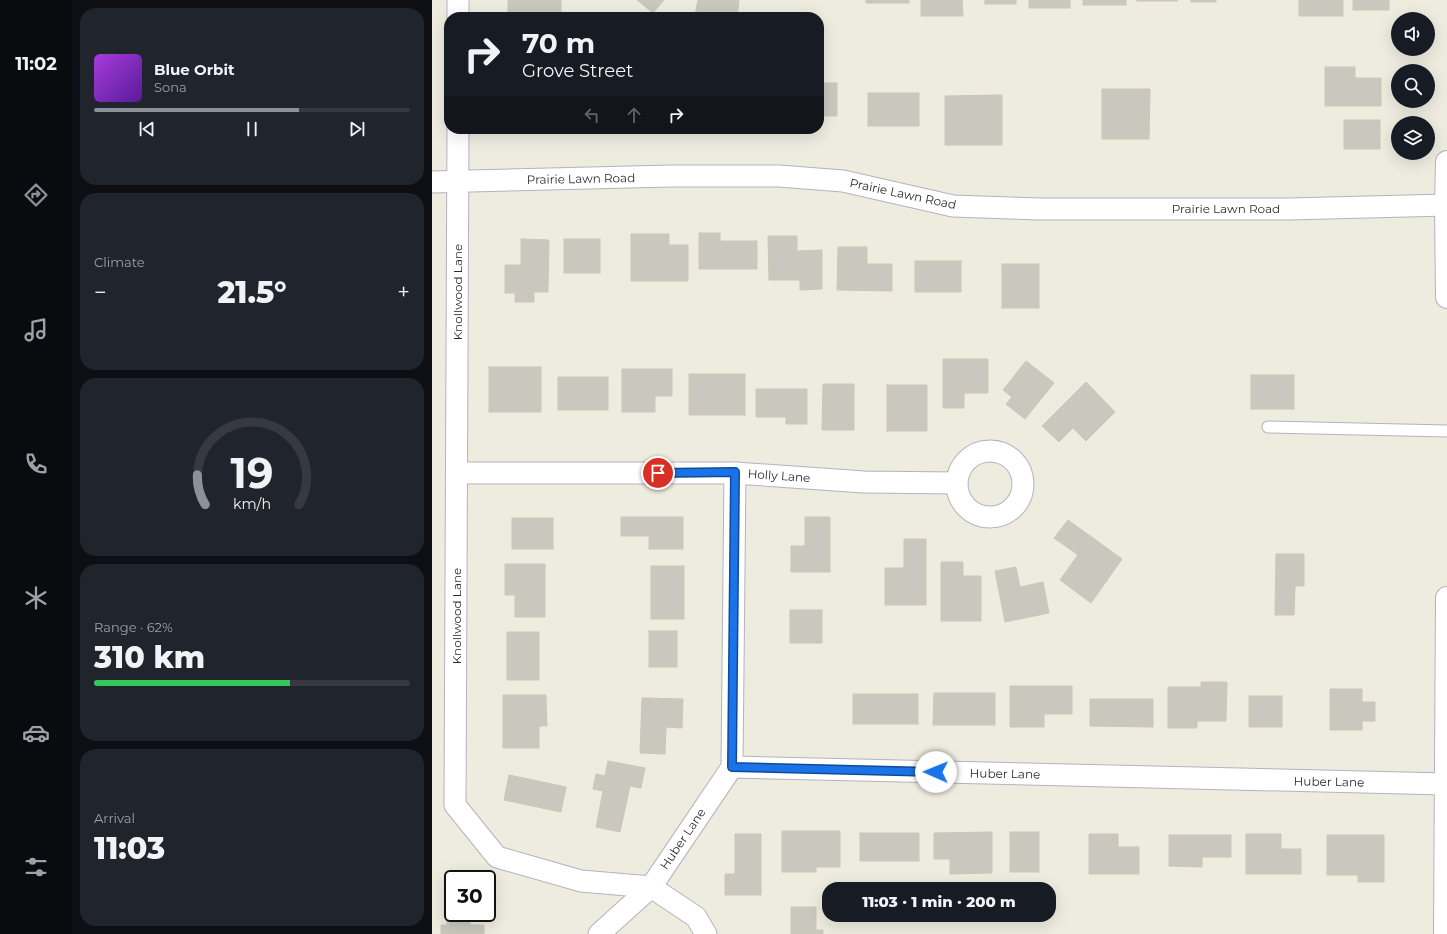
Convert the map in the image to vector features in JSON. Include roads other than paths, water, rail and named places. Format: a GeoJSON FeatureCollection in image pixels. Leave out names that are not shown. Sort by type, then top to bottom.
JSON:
{"type":"FeatureCollection","features":[{"type":"Feature","properties":{"kind":"main road"},"geometry":{"type":"LineString","coordinates":[[1447,162],[1447,297]]}},
{"type":"Feature","properties":{"kind":"main road"},"geometry":{"type":"LineString","coordinates":[[1445,934],[1447,598]]}},
{"type":"Feature","properties":{"kind":"street"},"geometry":{"type":"LineString","coordinates":[[458,0],[458,12]]}},
{"type":"Feature","properties":{"kind":"street","name":"Knollwood Lane"},"geometry":{"type":"LineString","coordinates":[[458,134],[458,473],[455,805],[497,857],[581,881],[651,887],[696,917],[706,934]]}},
{"type":"Feature","properties":{"kind":"street","name":"Prairie Lawn Road"},"geometry":{"type":"LineString","coordinates":[[432,182],[671,176],[779,176],[843,181],[953,206],[1040,209],[1289,209],[1446,205]]}},
{"type":"Feature","properties":{"kind":"street"},"geometry":{"type":"LineString","coordinates":[[732,767],[735,472]]}},
{"type":"Feature","properties":{"kind":"street","name":"Holly Lane"},"geometry":{"type":"LineString","coordinates":[[458,473],[735,472],[864,482],[957,483]]}},
{"type":"Feature","properties":{"kind":"street","name":"Huber Lane"},"geometry":{"type":"LineString","coordinates":[[599,934],[651,887],[732,767],[1445,784]]}},
{"type":"Feature","properties":{"kind":"lane"},"geometry":{"type":"LineString","coordinates":[[1268,427],[1447,431]]}}]}
